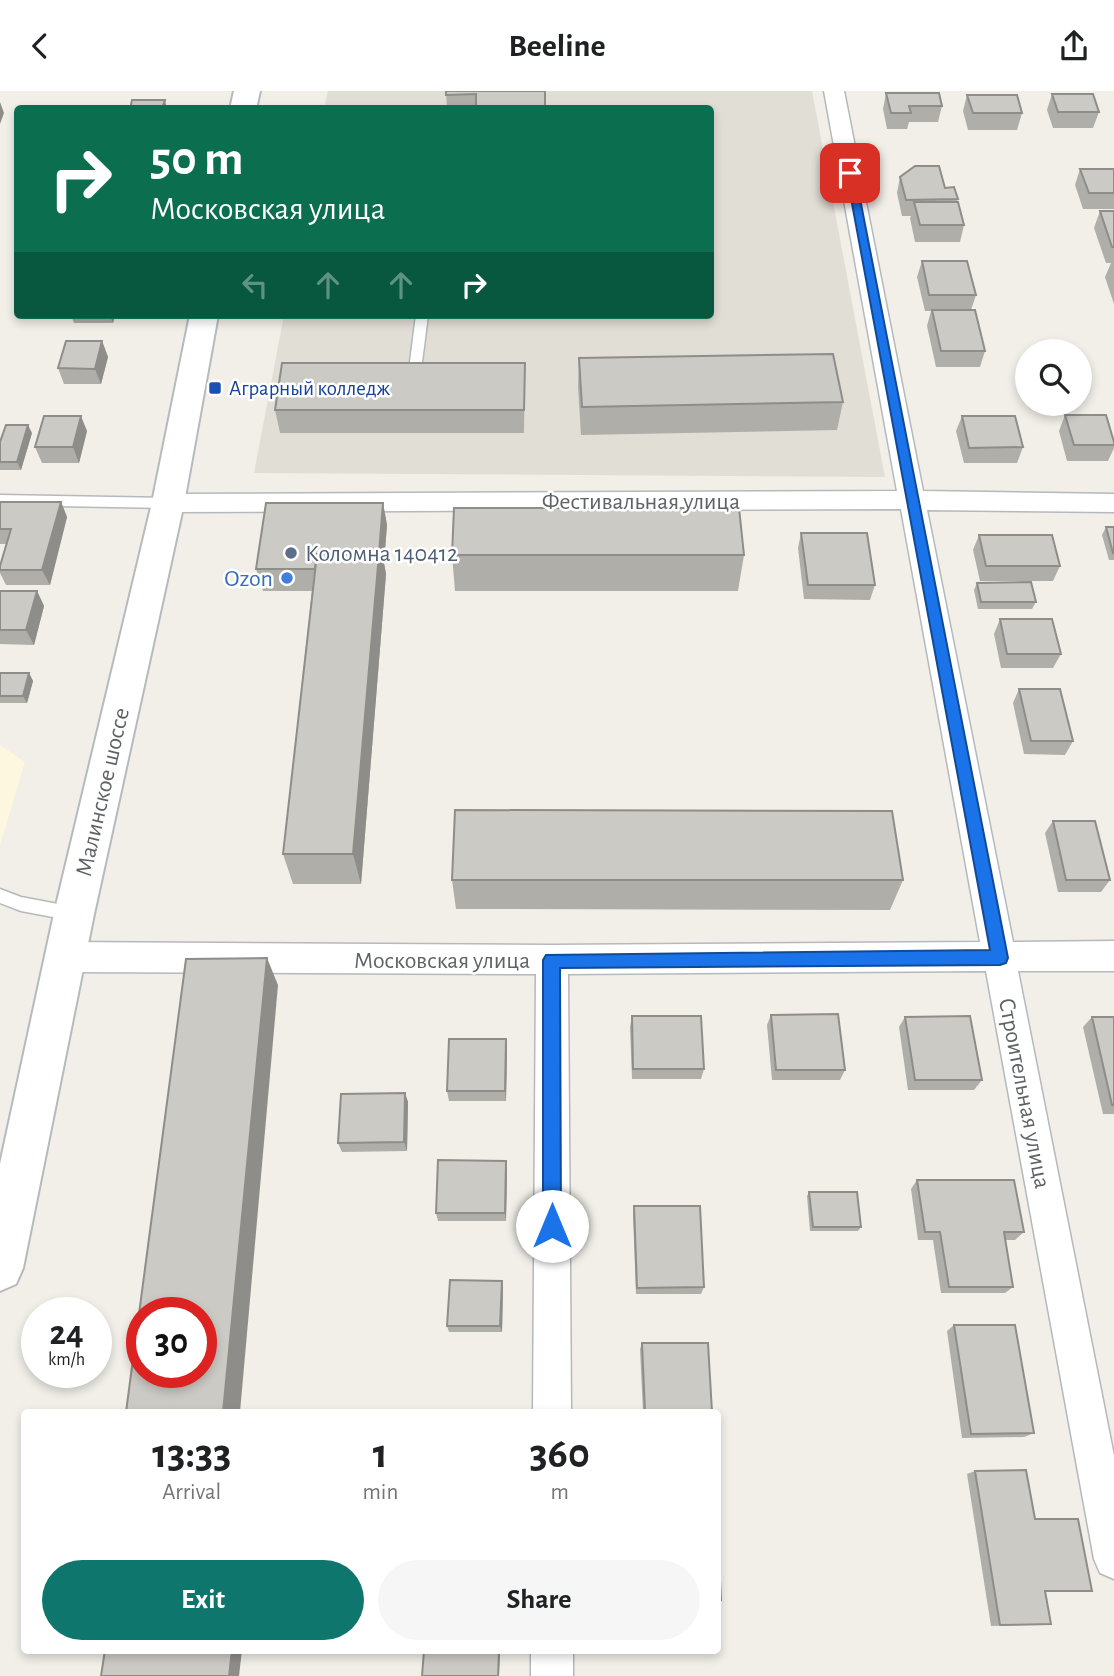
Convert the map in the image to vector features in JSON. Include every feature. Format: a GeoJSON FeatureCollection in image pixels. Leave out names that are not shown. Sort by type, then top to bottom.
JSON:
{"type":"FeatureCollection","features":[{"type":"Feature","properties":{"kind":"main road","name":"Малинское шоссе"},"geometry":{"type":"LineString","coordinates":[[0,1268],[64,957],[168,503],[203,319]]}},
{"type":"Feature","properties":{"kind":"street"},"geometry":{"type":"LineString","coordinates":[[238,91],[247,91]]}},
{"type":"Feature","properties":{"kind":"street","name":"Строительная улица"},"geometry":{"type":"LineString","coordinates":[[834,91],[1114,1559]]}},
{"type":"Feature","properties":{"kind":"street","name":"Фестивальная улица"},"geometry":{"type":"LineString","coordinates":[[168,503],[912,500],[1114,503]]}},
{"type":"Feature","properties":{"kind":"street","name":"Московская улица"},"geometry":{"type":"LineString","coordinates":[[64,957],[552,960],[1114,956]]}},
{"type":"Feature","properties":{"kind":"street"},"geometry":{"type":"LineString","coordinates":[[552,960],[552,1409]]}},
{"type":"Feature","properties":{"kind":"street"},"geometry":{"type":"LineString","coordinates":[[552,1654],[552,1676]]}},
{"type":"Feature","properties":{"kind":"lane"},"geometry":{"type":"LineString","coordinates":[[416,362],[421,319]]}},
{"type":"Feature","properties":{"kind":"lane"},"geometry":{"type":"LineString","coordinates":[[0,500],[168,503]]}},
{"type":"Feature","properties":{"kind":"lane"},"geometry":{"type":"LineString","coordinates":[[0,897],[74,914]]}},
{"type":"Feature","properties":{"kind":"shaded area"},"geometry":{"type":"Polygon","coordinates":[[[328,91],[812,91],[885,477],[254,473],[283,319],[714,319],[714,105],[325,105],[328,91]]]}},
{"type":"Feature","properties":{"kind":"shaded area"},"geometry":{"type":"Polygon","coordinates":[[[0,745],[25,762],[0,845],[0,745]]]}},
{"type":"Feature","properties":{"kind":"building"},"geometry":{"type":"Polygon","coordinates":[[[446,91],[545,91],[545,105],[476,105],[476,94],[446,95],[446,91]]]}},
{"type":"Feature","properties":{"kind":"building"},"geometry":{"type":"Polygon","coordinates":[[[886,93],[939,93],[942,106],[909,106],[911,113],[891,113],[886,93]]]}},
{"type":"Feature","properties":{"kind":"building"},"geometry":{"type":"Polygon","coordinates":[[[1052,94],[1093,94],[1099,112],[1058,112],[1052,94]]]}},
{"type":"Feature","properties":{"kind":"building"},"geometry":{"type":"Polygon","coordinates":[[[967,95],[1017,95],[1022,113],[973,113],[967,95]]]}},
{"type":"Feature","properties":{"kind":"building"},"geometry":{"type":"Polygon","coordinates":[[[132,100],[165,100],[163,105],[131,105],[132,100]]]}},
{"type":"Feature","properties":{"kind":"building"},"geometry":{"type":"Polygon","coordinates":[[[915,166],[939,166],[945,188],[954,187],[958,199],[906,200],[900,177],[915,166]]]}},
{"type":"Feature","properties":{"kind":"building"},"geometry":{"type":"Polygon","coordinates":[[[1080,169],[1114,169],[1114,193],[1089,193],[1080,169]]]}},
{"type":"Feature","properties":{"kind":"building"},"geometry":{"type":"Polygon","coordinates":[[[914,202],[958,202],[964,225],[920,225],[914,202]]]}},
{"type":"Feature","properties":{"kind":"building"},"geometry":{"type":"Polygon","coordinates":[[[1100,211],[1114,211],[1114,247],[1112,247],[1100,211]]]}},
{"type":"Feature","properties":{"kind":"building"},"geometry":{"type":"Polygon","coordinates":[[[922,261],[967,261],[976,295],[929,295],[922,261]]]}},
{"type":"Feature","properties":{"kind":"building"},"geometry":{"type":"Polygon","coordinates":[[[932,310],[975,310],[985,351],[941,351],[932,310]]]}},
{"type":"Feature","properties":{"kind":"building"},"geometry":{"type":"Polygon","coordinates":[[[66,341],[102,341],[95,369],[58,368],[66,341]]]}},
{"type":"Feature","properties":{"kind":"building"},"geometry":{"type":"Polygon","coordinates":[[[833,354],[843,402],[582,407],[579,358],[833,354]]]}},
{"type":"Feature","properties":{"kind":"building"},"geometry":{"type":"Polygon","coordinates":[[[282,363],[525,363],[524,410],[275,410],[282,363]]]}},
{"type":"Feature","properties":{"kind":"building"},"geometry":{"type":"Polygon","coordinates":[[[1106,415],[1114,445],[1074,445],[1065,416],[1106,415]]]}},
{"type":"Feature","properties":{"kind":"building"},"geometry":{"type":"Polygon","coordinates":[[[44,416],[81,416],[73,447],[35,447],[44,416]]]}},
{"type":"Feature","properties":{"kind":"building"},"geometry":{"type":"Polygon","coordinates":[[[962,416],[1015,416],[1023,447],[969,448],[962,416]]]}},
{"type":"Feature","properties":{"kind":"building"},"geometry":{"type":"Polygon","coordinates":[[[6,425],[28,425],[17,462],[0,462],[0,442],[6,425]]]}},
{"type":"Feature","properties":{"kind":"building"},"geometry":{"type":"Polygon","coordinates":[[[0,502],[61,502],[42,570],[0,570],[11,529],[0,529],[0,502]]]}},
{"type":"Feature","properties":{"kind":"building"},"geometry":{"type":"Polygon","coordinates":[[[266,503],[383,503],[379,553],[382,553],[381,569],[379,554],[317,554],[315,569],[256,569],[266,503]]]}},
{"type":"Feature","properties":{"kind":"building"},"geometry":{"type":"Polygon","coordinates":[[[454,508],[739,508],[744,555],[452,555],[454,508]]]}},
{"type":"Feature","properties":{"kind":"building"},"geometry":{"type":"Polygon","coordinates":[[[1106,527],[1114,527],[1114,553],[1113,553],[1106,527]]]}},
{"type":"Feature","properties":{"kind":"building"},"geometry":{"type":"Polygon","coordinates":[[[801,533],[867,533],[875,585],[808,585],[801,533]]]}},
{"type":"Feature","properties":{"kind":"building"},"geometry":{"type":"Polygon","coordinates":[[[979,535],[1052,535],[1060,566],[986,566],[979,535]]]}},
{"type":"Feature","properties":{"kind":"building"},"geometry":{"type":"Polygon","coordinates":[[[317,554],[379,554],[353,854],[283,854],[317,554]]]}},
{"type":"Feature","properties":{"kind":"building"},"geometry":{"type":"Polygon","coordinates":[[[1031,582],[1036,602],[981,602],[977,583],[1031,582]]]}},
{"type":"Feature","properties":{"kind":"building"},"geometry":{"type":"Polygon","coordinates":[[[0,591],[37,591],[26,630],[0,630],[0,591]]]}},
{"type":"Feature","properties":{"kind":"building"},"geometry":{"type":"Polygon","coordinates":[[[1000,619],[1052,619],[1061,654],[1007,654],[1000,619]]]}},
{"type":"Feature","properties":{"kind":"building"},"geometry":{"type":"Polygon","coordinates":[[[0,673],[29,673],[23,696],[0,696],[0,673]]]}},
{"type":"Feature","properties":{"kind":"building"},"geometry":{"type":"Polygon","coordinates":[[[1019,689],[1060,689],[1073,741],[1031,741],[1019,689]]]}},
{"type":"Feature","properties":{"kind":"building"},"geometry":{"type":"Polygon","coordinates":[[[455,810],[892,811],[903,880],[452,880],[455,810]]]}},
{"type":"Feature","properties":{"kind":"building"},"geometry":{"type":"Polygon","coordinates":[[[1053,821],[1095,821],[1110,880],[1066,880],[1053,821]]]}},
{"type":"Feature","properties":{"kind":"building"},"geometry":{"type":"Polygon","coordinates":[[[267,958],[223,1409],[126,1409],[129,1388],[217,1388],[217,1297],[141,1297],[186,959],[267,958]]]}},
{"type":"Feature","properties":{"kind":"building"},"geometry":{"type":"Polygon","coordinates":[[[838,1014],[845,1070],[776,1070],[771,1015],[838,1014]]]}},
{"type":"Feature","properties":{"kind":"building"},"geometry":{"type":"Polygon","coordinates":[[[632,1016],[701,1016],[704,1069],[633,1069],[632,1016]]]}},
{"type":"Feature","properties":{"kind":"building"},"geometry":{"type":"Polygon","coordinates":[[[970,1016],[982,1080],[915,1080],[905,1017],[970,1016]]]}},
{"type":"Feature","properties":{"kind":"building"},"geometry":{"type":"Polygon","coordinates":[[[1092,1017],[1114,1017],[1114,1105],[1112,1105],[1092,1017]]]}},
{"type":"Feature","properties":{"kind":"building"},"geometry":{"type":"Polygon","coordinates":[[[449,1039],[506,1039],[505,1091],[447,1091],[449,1039]]]}},
{"type":"Feature","properties":{"kind":"building"},"geometry":{"type":"Polygon","coordinates":[[[405,1093],[404,1142],[338,1143],[341,1094],[405,1093]]]}},
{"type":"Feature","properties":{"kind":"building"},"geometry":{"type":"Polygon","coordinates":[[[438,1160],[506,1161],[505,1213],[436,1213],[438,1160]]]}},
{"type":"Feature","properties":{"kind":"building"},"geometry":{"type":"Polygon","coordinates":[[[917,1180],[1014,1180],[1024,1232],[1004,1232],[1013,1287],[949,1287],[940,1232],[925,1232],[917,1180]]]}},
{"type":"Feature","properties":{"kind":"building"},"geometry":{"type":"Polygon","coordinates":[[[809,1192],[857,1192],[861,1227],[813,1227],[809,1192]]]}},
{"type":"Feature","properties":{"kind":"building"},"geometry":{"type":"Polygon","coordinates":[[[634,1206],[700,1206],[704,1287],[637,1288],[634,1206]]]}},
{"type":"Feature","properties":{"kind":"building"},"geometry":{"type":"Polygon","coordinates":[[[450,1280],[502,1281],[500,1326],[447,1326],[450,1280]]]}},
{"type":"Feature","properties":{"kind":"building"},"geometry":{"type":"Polygon","coordinates":[[[954,1325],[1015,1325],[1034,1433],[971,1434],[954,1325]]]}},
{"type":"Feature","properties":{"kind":"building"},"geometry":{"type":"Polygon","coordinates":[[[642,1343],[708,1343],[712,1409],[645,1409],[642,1343]]]}},
{"type":"Feature","properties":{"kind":"building"},"geometry":{"type":"Polygon","coordinates":[[[1026,1470],[1035,1519],[1078,1519],[1092,1591],[1045,1591],[1051,1624],[1000,1625],[975,1471],[1026,1470]]]}},
{"type":"Feature","properties":{"kind":"building"},"geometry":{"type":"Polygon","coordinates":[[[104,1654],[232,1654],[229,1676],[101,1676],[104,1654]]]}},
{"type":"Feature","properties":{"kind":"building"},"geometry":{"type":"Polygon","coordinates":[[[424,1654],[499,1654],[498,1676],[422,1676],[424,1654]]]}},
{"type":"Feature","properties":{"kind":"place","name":"Аграрный колледж"},"geometry":{"type":"Point","coordinates":[215,388]}},
{"type":"Feature","properties":{"kind":"place","name":"Коломна 140412"},"geometry":{"type":"Point","coordinates":[291,553]}},
{"type":"Feature","properties":{"kind":"place","name":"Ozon"},"geometry":{"type":"Point","coordinates":[287,578]}},
{"type":"Feature","properties":{"kind":"route"},"geometry":{"type":"LineString","coordinates":[[552,1226],[552,960],[1000,958],[850,173]]}}]}
